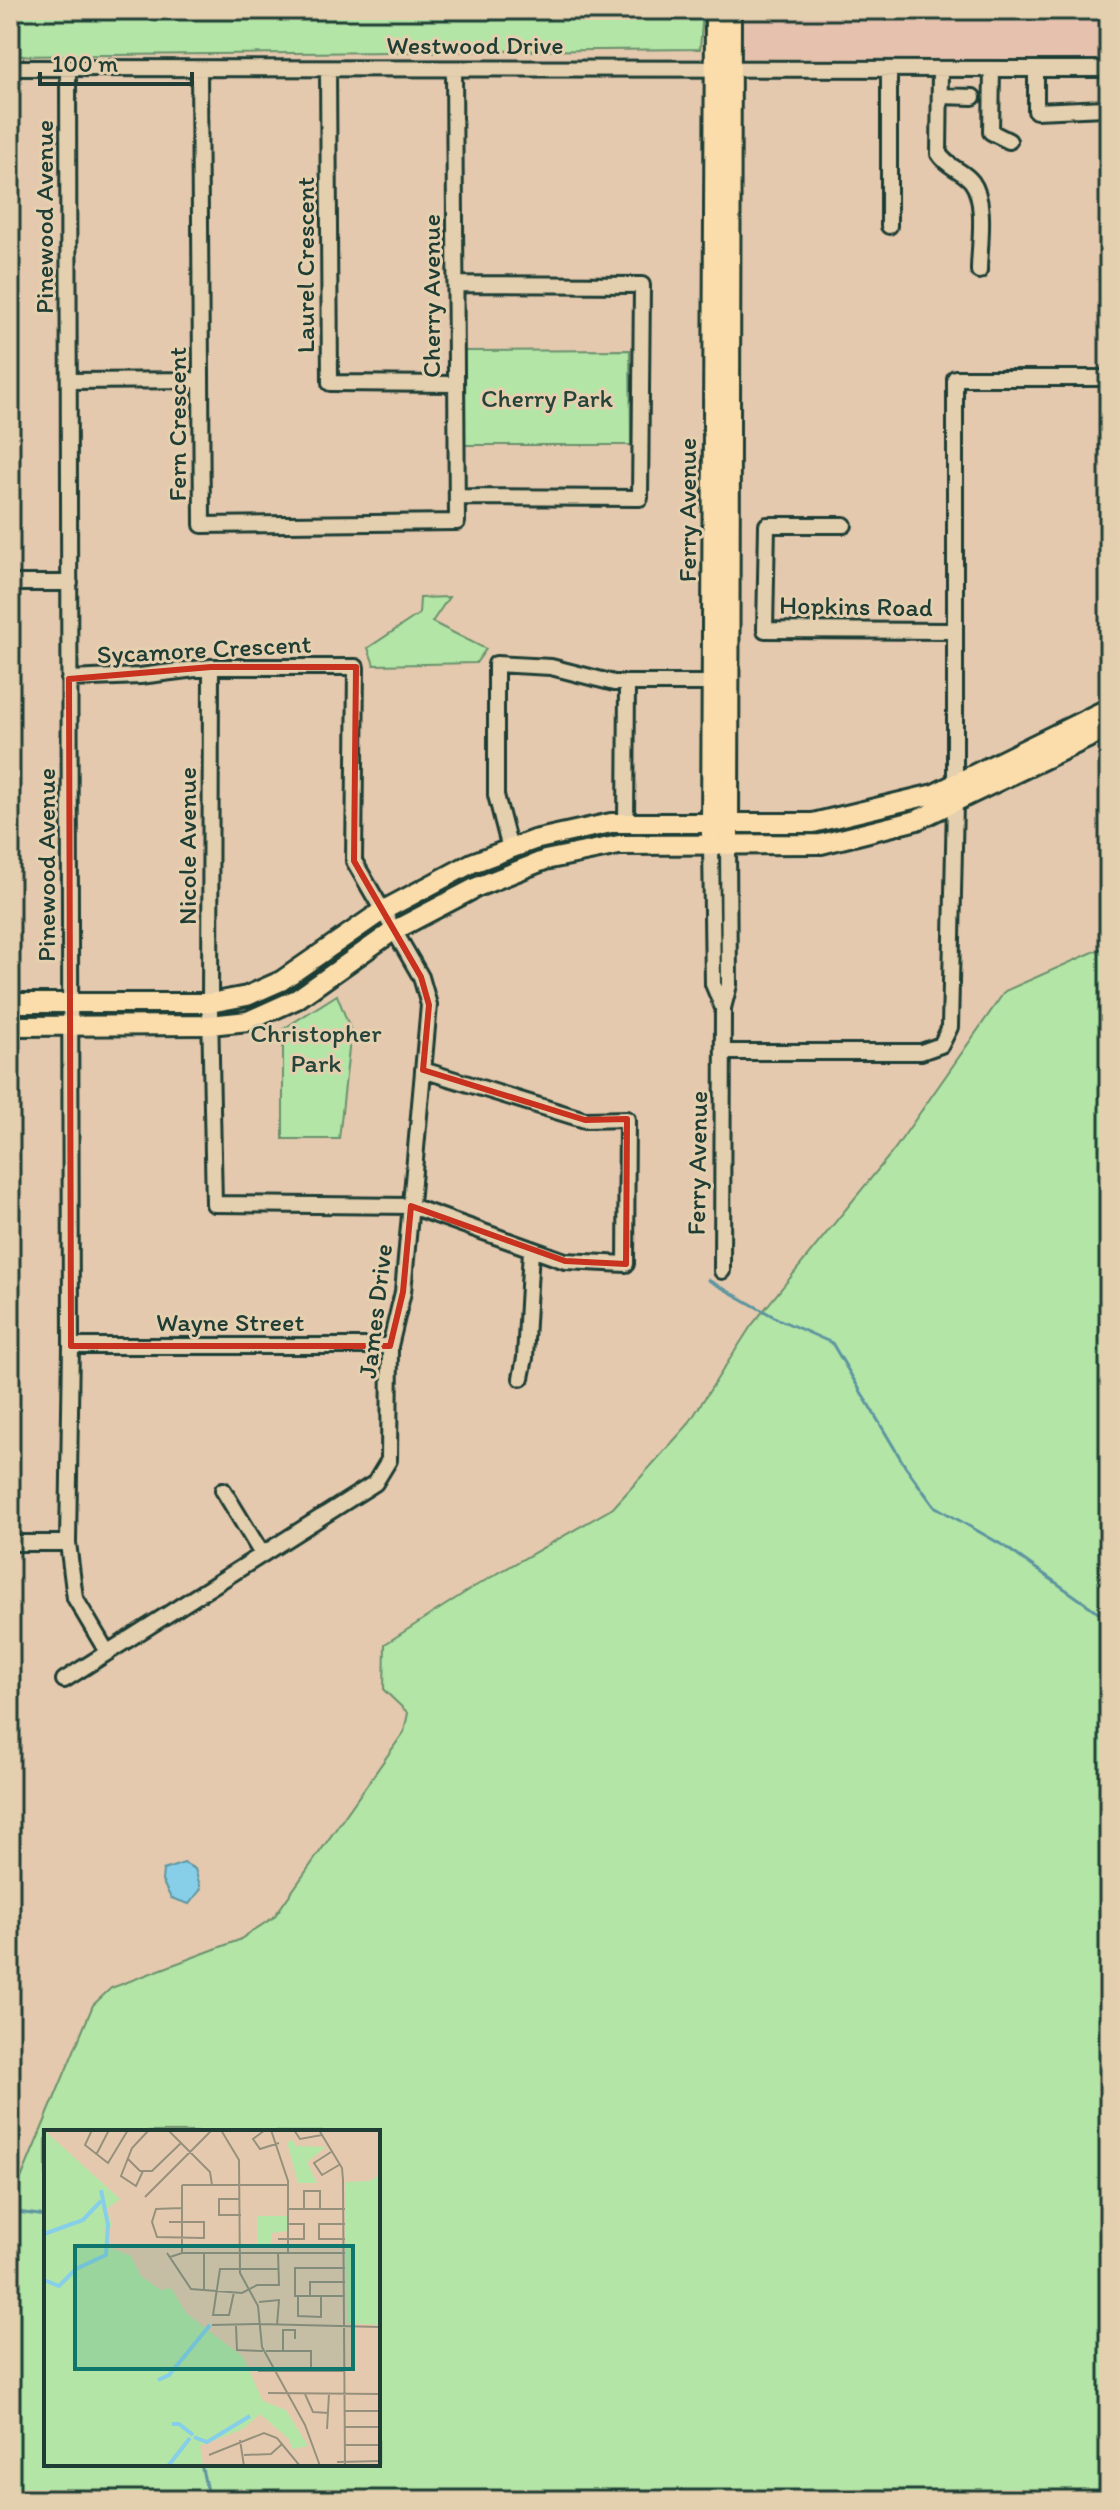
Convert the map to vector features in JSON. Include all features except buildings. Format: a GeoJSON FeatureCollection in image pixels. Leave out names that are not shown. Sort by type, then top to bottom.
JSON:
{"type":"FeatureCollection","features":[{"type":"Feature","properties":{"kind":"main road","name":"Ferry Avenue"},"geometry":{"type":"LineString","coordinates":[[715,10],[722,69],[720,845]]}},
{"type":"Feature","properties":{"kind":"main road","name":"Ferry Avenue"},"geometry":{"type":"LineString","coordinates":[[722,69],[731,10]]}},
{"type":"Feature","properties":{"kind":"main road"},"geometry":{"type":"LineString","coordinates":[[10,1003],[210,1003],[247,996],[281,981],[382,911],[472,863],[510,849],[549,837],[626,822],[813,823],[934,794],[1109,708]]}},
{"type":"Feature","properties":{"kind":"main road"},"geometry":{"type":"LineString","coordinates":[[10,1026],[210,1025],[248,1021],[297,999],[393,931],[477,887],[545,860],[619,845],[821,844],[917,820],[1109,728]]}},
{"type":"Feature","properties":{"kind":"street","name":"Westwood Drive"},"geometry":{"type":"LineString","coordinates":[[10,68],[1109,69]]}},
{"type":"Feature","properties":{"kind":"street","name":"Pinewood Avenue"},"geometry":{"type":"LineString","coordinates":[[68,69],[71,1346],[68,1543],[75,1598],[107,1652]]}},
{"type":"Feature","properties":{"kind":"street","name":"Fern Crescent"},"geometry":{"type":"LineString","coordinates":[[199,69],[202,525],[457,522]]}},
{"type":"Feature","properties":{"kind":"street","name":"Laurel Crescent"},"geometry":{"type":"LineString","coordinates":[[328,69],[330,383],[456,384]]}},
{"type":"Feature","properties":{"kind":"street","name":"Cherry Avenue"},"geometry":{"type":"LineString","coordinates":[[454,69],[457,522]]}},
{"type":"Feature","properties":{"kind":"street"},"geometry":{"type":"LineString","coordinates":[[889,69],[889,226]]}},
{"type":"Feature","properties":{"kind":"street"},"geometry":{"type":"LineString","coordinates":[[940,69],[939,154],[945,164],[967,176],[975,186],[979,200],[979,271]]}},
{"type":"Feature","properties":{"kind":"street"},"geometry":{"type":"LineString","coordinates":[[992,69],[991,132],[1009,141]]}},
{"type":"Feature","properties":{"kind":"street"},"geometry":{"type":"LineString","coordinates":[[1036,69],[1036,111],[1105,108]]}},
{"type":"Feature","properties":{"kind":"street"},"geometry":{"type":"LineString","coordinates":[[940,96],[973,97]]}},
{"type":"Feature","properties":{"kind":"street"},"geometry":{"type":"LineString","coordinates":[[456,284],[642,285],[640,498],[457,497]]}},
{"type":"Feature","properties":{"kind":"street","name":"Hopkins Road"},"geometry":{"type":"LineString","coordinates":[[955,783],[955,378],[1109,378]]}},
{"type":"Feature","properties":{"kind":"street"},"geometry":{"type":"LineString","coordinates":[[69,381],[201,380]]}},
{"type":"Feature","properties":{"kind":"street","name":"Hopkins Road"},"geometry":{"type":"LineString","coordinates":[[844,525],[767,525],[765,630],[955,631]]}},
{"type":"Feature","properties":{"kind":"street"},"geometry":{"type":"LineString","coordinates":[[10,583],[70,583]]}},
{"type":"Feature","properties":{"kind":"street"},"geometry":{"type":"LineString","coordinates":[[510,849],[496,795],[496,664],[551,667],[627,683],[721,683]]}},
{"type":"Feature","properties":{"kind":"street","name":"Sycamore Crescent"},"geometry":{"type":"LineString","coordinates":[[69,679],[140,676],[211,667],[356,667],[354,861],[393,931]]}},
{"type":"Feature","properties":{"kind":"street","name":"Nicole Avenue"},"geometry":{"type":"LineString","coordinates":[[211,667],[210,1025],[214,1204],[411,1206]]}},
{"type":"Feature","properties":{"kind":"street"},"geometry":{"type":"LineString","coordinates":[[626,822],[627,683]]}},
{"type":"Feature","properties":{"kind":"street"},"geometry":{"type":"LineString","coordinates":[[725,1052],[921,1052],[941,1045],[950,1027],[955,803]]}},
{"type":"Feature","properties":{"kind":"street","name":"Ferry Avenue"},"geometry":{"type":"LineString","coordinates":[[720,845],[713,984],[723,1008],[725,1052],[722,1271]]}},
{"type":"Feature","properties":{"kind":"street","name":"James Drive"},"geometry":{"type":"LineString","coordinates":[[64,1680],[375,1483],[389,1460],[390,1346],[403,1292],[429,1005],[421,977],[393,931]]}},
{"type":"Feature","properties":{"kind":"street"},"geometry":{"type":"LineString","coordinates":[[411,1206],[565,1261],[626,1264],[627,1119],[585,1120],[423,1070]]}},
{"type":"Feature","properties":{"kind":"street"},"geometry":{"type":"LineString","coordinates":[[521,1378],[525,1358],[531,1250]]}},
{"type":"Feature","properties":{"kind":"street","name":"Wayne Street"},"geometry":{"type":"LineString","coordinates":[[71,1346],[390,1346]]}},
{"type":"Feature","properties":{"kind":"street"},"geometry":{"type":"LineString","coordinates":[[223,1490],[262,1554]]}},
{"type":"Feature","properties":{"kind":"street"},"geometry":{"type":"LineString","coordinates":[[10,1543],[68,1543]]}},
{"type":"Feature","properties":{"kind":"highlighted area"},"geometry":{"type":"Polygon","coordinates":[[[211,667],[356,667],[354,861],[421,977],[429,1005],[423,1070],[585,1120],[627,1119],[626,1264],[565,1261],[411,1206],[403,1292],[390,1346],[71,1346],[69,679],[211,667]]]}},
{"type":"Feature","properties":{"kind":"shaded area"},"geometry":{"type":"Polygon","coordinates":[[[745,10],[1109,10],[1109,59],[742,58],[745,10]]]}},
{"type":"Feature","properties":{"kind":"green space"},"geometry":{"type":"Polygon","coordinates":[[[10,10],[703,10],[700,49],[10,56],[10,10]]]}},
{"type":"Feature","properties":{"kind":"green space","name":"Cherry Park"},"geometry":{"type":"Polygon","coordinates":[[[630,350],[631,445],[463,445],[464,351],[630,350]]]}},
{"type":"Feature","properties":{"kind":"green space"},"geometry":{"type":"Polygon","coordinates":[[[449,597],[432,622],[486,649],[476,663],[374,665],[368,648],[419,614],[420,598],[449,597]]]}},
{"type":"Feature","properties":{"kind":"green space"},"geometry":{"type":"Polygon","coordinates":[[[1109,945],[1109,2500],[10,2500],[10,2205],[93,2005],[111,1988],[239,1940],[274,1917],[404,1732],[408,1713],[384,1690],[385,1644],[472,1588],[613,1508],[687,1426],[751,1326],[894,1150],[1005,991],[1109,945]]]}},
{"type":"Feature","properties":{"kind":"green space","name":"Christopher Park"},"geometry":{"type":"Polygon","coordinates":[[[337,995],[351,1031],[339,1139],[283,1139],[283,1029],[337,995]]]}},
{"type":"Feature","properties":{"kind":"water"},"geometry":{"type":"Polygon","coordinates":[[[184,1863],[195,1869],[201,1889],[189,1904],[171,1898],[162,1881],[163,1870],[184,1863]]]}},
{"type":"Feature","properties":{"kind":"waterway"},"geometry":{"type":"LineString","coordinates":[[708,1280],[778,1319],[832,1343],[905,1466],[934,1506],[1004,1546],[1109,1620]]}},
{"type":"Feature","properties":{"kind":"waterway"},"geometry":{"type":"LineString","coordinates":[[10,2211],[44,2216]]}},
{"type":"Feature","properties":{"kind":"waterway"},"geometry":{"type":"LineString","coordinates":[[201,2466],[209,2500]]}}]}
